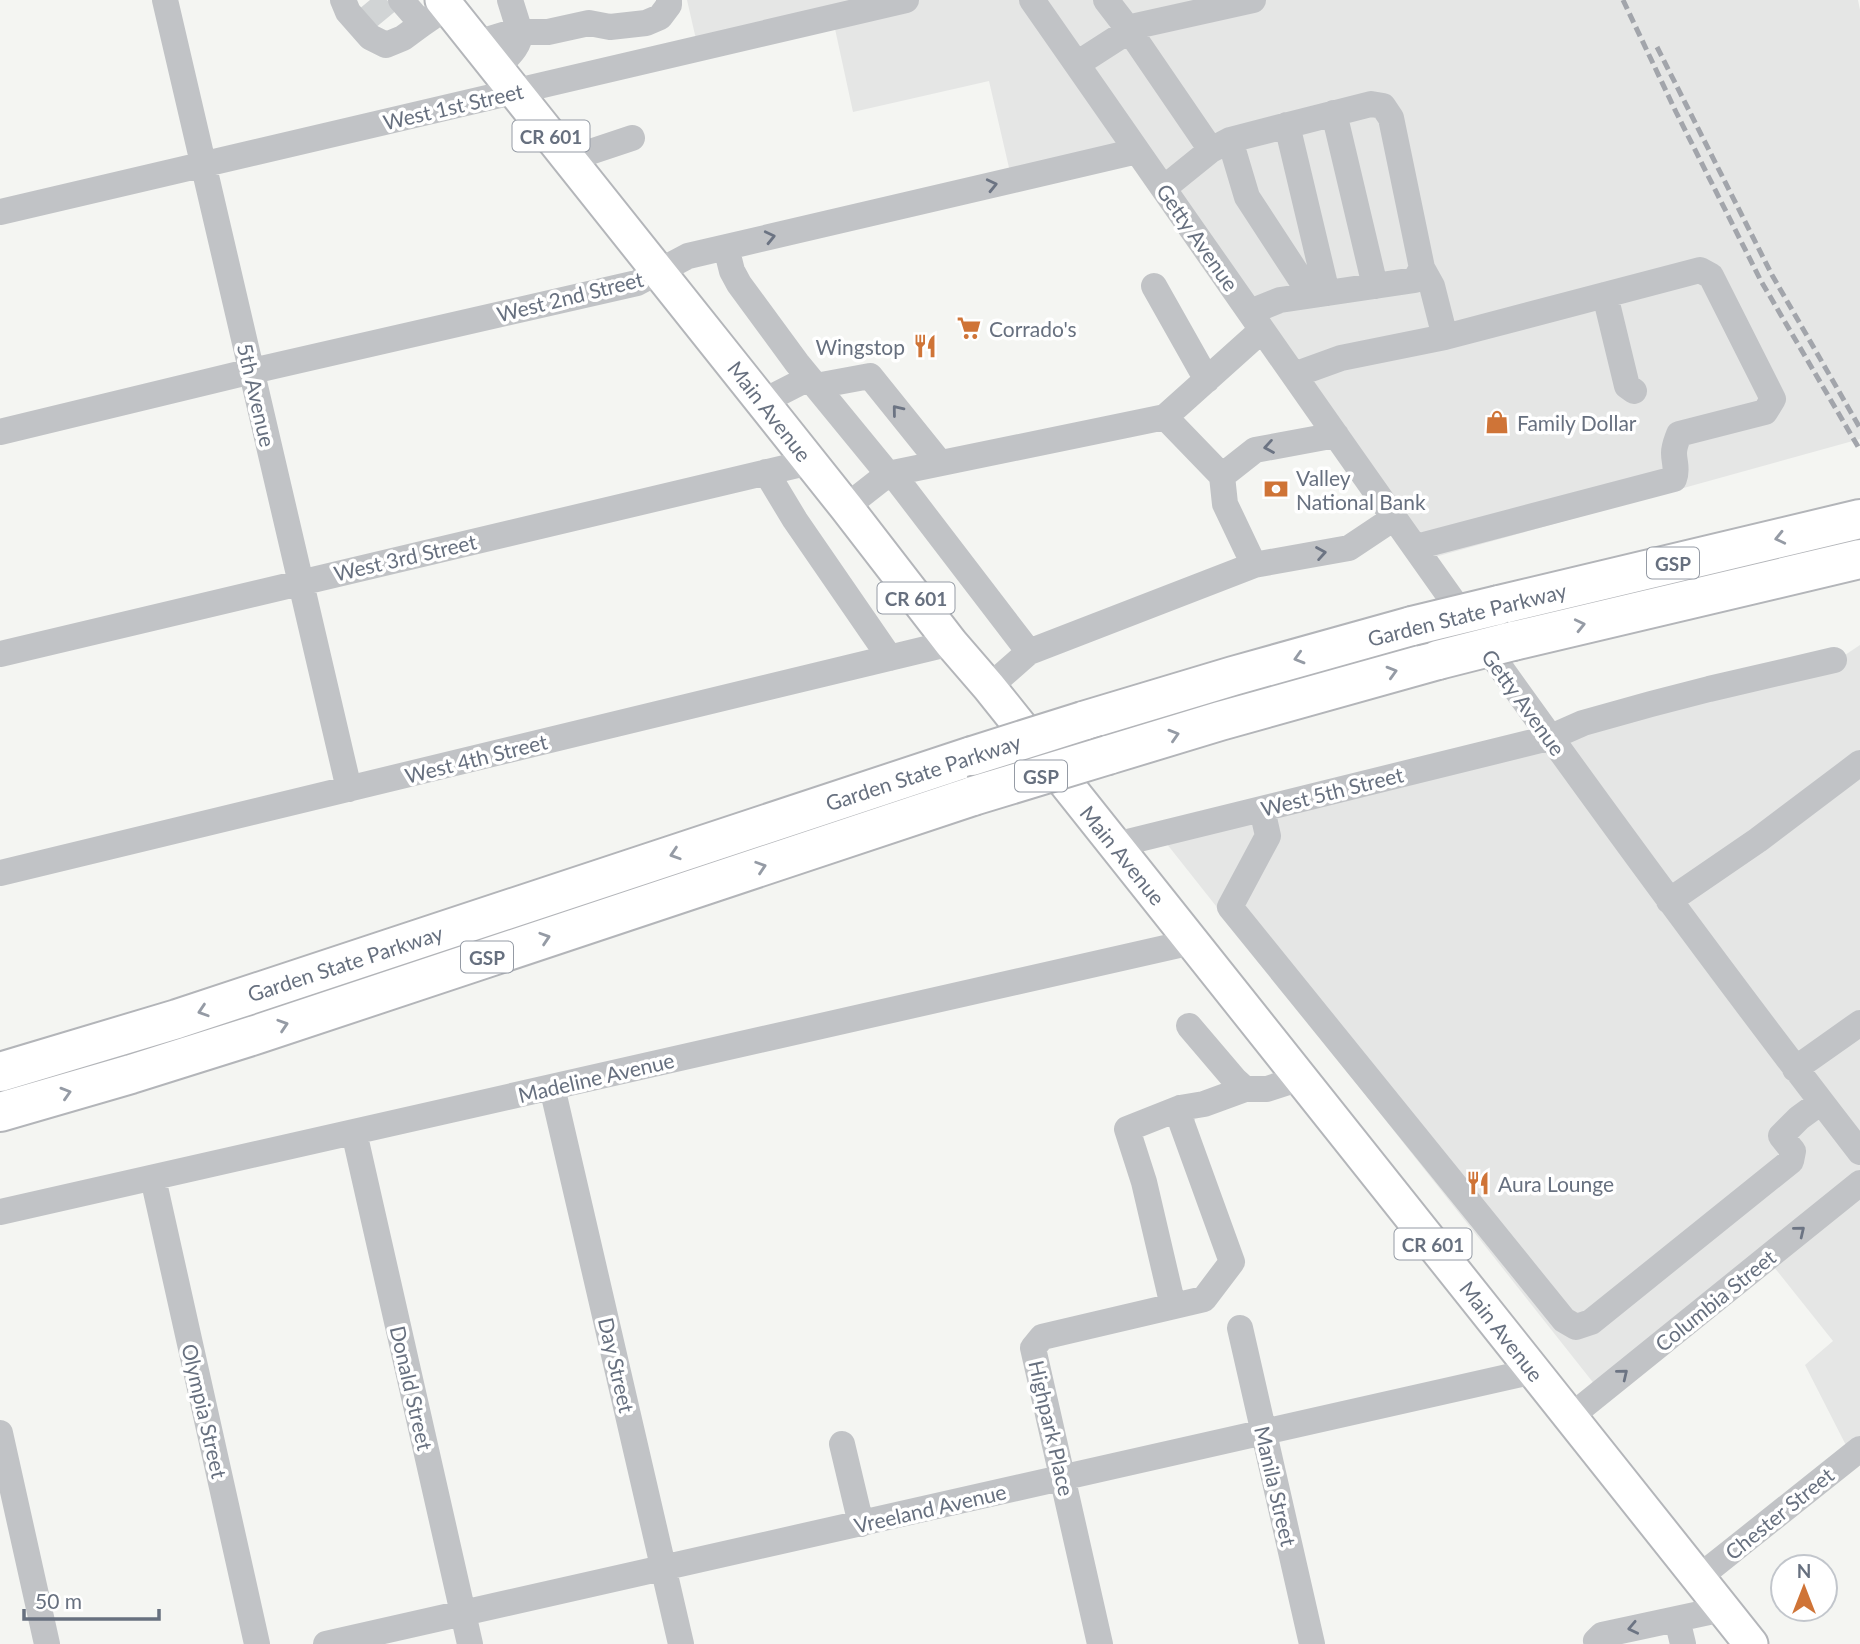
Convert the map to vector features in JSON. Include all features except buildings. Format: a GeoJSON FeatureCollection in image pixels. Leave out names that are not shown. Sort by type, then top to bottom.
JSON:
{"type":"FeatureCollection","features":[{"type":"Feature","properties":{"kind":"highway","name":"Garden State Parkway"},"geometry":{"type":"LineString","coordinates":[[0,1072],[177,1019],[972,756],[1233,676],[1499,604],[1854,521]]}},
{"type":"Feature","properties":{"kind":"highway","name":"Garden State Parkway"},"geometry":{"type":"LineString","coordinates":[[0,1112],[258,1034],[973,796],[1220,720],[1513,641],[1860,559]]}},
{"type":"Feature","properties":{"kind":"main road","name":"Main Avenue"},"geometry":{"type":"LineString","coordinates":[[417,14],[497,67],[951,643],[989,687],[1751,1644]]}},
{"type":"Feature","properties":{"kind":"street","name":"5th Avenue"},"geometry":{"type":"LineString","coordinates":[[165,0],[349,789]]}},
{"type":"Feature","properties":{"kind":"street"},"geometry":{"type":"LineString","coordinates":[[343,0],[348,12],[370,37],[386,45],[417,14]]}},
{"type":"Feature","properties":{"kind":"street"},"geometry":{"type":"LineString","coordinates":[[497,67],[518,44],[521,36],[510,0]]}},
{"type":"Feature","properties":{"kind":"street"},"geometry":{"type":"LineString","coordinates":[[520,32],[548,32],[589,23],[610,27],[646,23],[660,17],[669,0]]}},
{"type":"Feature","properties":{"kind":"street","name":"West 1st Street"},"geometry":{"type":"LineString","coordinates":[[0,212],[204,164],[497,67],[906,0]]}},
{"type":"Feature","properties":{"kind":"street","name":"Getty Avenue"},"geometry":{"type":"LineString","coordinates":[[1032,0],[1549,738],[1860,1153]]}},
{"type":"Feature","properties":{"kind":"street"},"geometry":{"type":"LineString","coordinates":[[1106,0],[1221,145],[1247,197],[1319,294]]}},
{"type":"Feature","properties":{"kind":"street"},"geometry":{"type":"LineString","coordinates":[[1077,64],[1156,11],[1253,0]]}},
{"type":"Feature","properties":{"kind":"street"},"geometry":{"type":"LineString","coordinates":[[1164,188],[1221,145],[1371,104],[1383,106],[1391,118],[1422,268],[1432,286],[1445,337]]}},
{"type":"Feature","properties":{"kind":"street"},"geometry":{"type":"LineString","coordinates":[[1334,113],[1375,286]]}},
{"type":"Feature","properties":{"kind":"street"},"geometry":{"type":"LineString","coordinates":[[1287,125],[1319,294]]}},
{"type":"Feature","properties":{"kind":"street"},"geometry":{"type":"LineString","coordinates":[[569,159],[632,138]]}},
{"type":"Feature","properties":{"kind":"street","name":"West 2nd Street"},"geometry":{"type":"LineString","coordinates":[[0,432],[637,283],[688,256],[1137,151]]}},
{"type":"Feature","properties":{"kind":"street"},"geometry":{"type":"LineString","coordinates":[[726,247],[732,271],[739,284],[812,382],[890,474],[1029,652]]}},
{"type":"Feature","properties":{"kind":"street"},"geometry":{"type":"LineString","coordinates":[[846,508],[890,474],[1165,417],[1206,380],[1256,321],[1280,300],[1415,280],[1422,268]]}},
{"type":"Feature","properties":{"kind":"street"},"geometry":{"type":"LineString","coordinates":[[1294,375],[1341,358],[1445,337],[1700,270],[1711,276],[1773,399],[1765,411],[1679,434],[1675,446],[1677,470],[1674,479],[1416,547]]}},
{"type":"Feature","properties":{"kind":"street"},"geometry":{"type":"LineString","coordinates":[[1154,286],[1206,380]]}},
{"type":"Feature","properties":{"kind":"street"},"geometry":{"type":"LineString","coordinates":[[1605,295],[1627,386],[1634,391]]}},
{"type":"Feature","properties":{"kind":"street"},"geometry":{"type":"LineString","coordinates":[[762,402],[812,382],[870,376],[940,463]]}},
{"type":"Feature","properties":{"kind":"street"},"geometry":{"type":"LineString","coordinates":[[1165,417],[1222,476],[1225,503],[1254,565]]}},
{"type":"Feature","properties":{"kind":"street"},"geometry":{"type":"LineString","coordinates":[[1222,476],[1255,450],[1336,435]]}},
{"type":"Feature","properties":{"kind":"street","name":"West 3rd Street"},"geometry":{"type":"LineString","coordinates":[[0,654],[810,461]]}},
{"type":"Feature","properties":{"kind":"street"},"geometry":{"type":"LineString","coordinates":[[766,472],[795,520],[890,658]]}},
{"type":"Feature","properties":{"kind":"street"},"geometry":{"type":"LineString","coordinates":[[989,687],[1029,652],[1254,565],[1349,548],[1394,518]]}},
{"type":"Feature","properties":{"kind":"street","name":"West 4th Street"},"geometry":{"type":"LineString","coordinates":[[0,873],[951,643]]}},
{"type":"Feature","properties":{"kind":"street","name":"West 5th Street"},"geometry":{"type":"LineString","coordinates":[[1115,845],[1549,738],[1583,723],[1651,704],[1834,660]]}},
{"type":"Feature","properties":{"kind":"street"},"geometry":{"type":"LineString","coordinates":[[1670,901],[1758,840],[1860,763]]}},
{"type":"Feature","properties":{"kind":"street"},"geometry":{"type":"LineString","coordinates":[[1262,809],[1268,836],[1230,907],[1564,1320],[1576,1327],[1591,1321],[1791,1161],[1793,1151],[1781,1136],[1821,1102]]}},
{"type":"Feature","properties":{"kind":"street","name":"Madeline Avenue"},"geometry":{"type":"LineString","coordinates":[[0,1212],[1192,942]]}},
{"type":"Feature","properties":{"kind":"street"},"geometry":{"type":"LineString","coordinates":[[1796,1069],[1860,1023]]}},
{"type":"Feature","properties":{"kind":"street"},"geometry":{"type":"LineString","coordinates":[[1189,1026],[1245,1089]]}},
{"type":"Feature","properties":{"kind":"street"},"geometry":{"type":"LineString","coordinates":[[1173,1306],[1144,1182],[1127,1129],[1180,1108],[1205,1104],[1245,1089],[1267,1089],[1301,1078]]}},
{"type":"Feature","properties":{"kind":"street","name":"Day Street"},"geometry":{"type":"LineString","coordinates":[[552,1087],[681,1644]]}},
{"type":"Feature","properties":{"kind":"street","name":"Highpark Place"},"geometry":{"type":"LineString","coordinates":[[1100,1644],[1033,1348],[1042,1337],[1204,1299],[1232,1262],[1182,1124],[1180,1108]]}},
{"type":"Feature","properties":{"kind":"street","name":"Donald Street"},"geometry":{"type":"LineString","coordinates":[[354,1132],[470,1644]]}},
{"type":"Feature","properties":{"kind":"street","name":"Olympia Street"},"geometry":{"type":"LineString","coordinates":[[153,1178],[257,1644]]}},
{"type":"Feature","properties":{"kind":"street","name":"Columbia Street"},"geometry":{"type":"LineString","coordinates":[[1570,1417],[1860,1183]]}},
{"type":"Feature","properties":{"kind":"street","name":"Manila Street"},"geometry":{"type":"LineString","coordinates":[[1240,1328],[1312,1644]]}},
{"type":"Feature","properties":{"kind":"street","name":"Vreeland Avenue"},"geometry":{"type":"LineString","coordinates":[[326,1644],[1534,1371]]}},
{"type":"Feature","properties":{"kind":"street"},"geometry":{"type":"LineString","coordinates":[[0,1433],[47,1644]]}},
{"type":"Feature","properties":{"kind":"street"},"geometry":{"type":"LineString","coordinates":[[842,1444],[862,1524]]}},
{"type":"Feature","properties":{"kind":"street","name":"Chester Street"},"geometry":{"type":"LineString","coordinates":[[1698,1578],[1860,1449]]}},
{"type":"Feature","properties":{"kind":"street"},"geometry":{"type":"LineString","coordinates":[[1597,1644],[1596,1641],[1602,1635],[1680,1631],[1723,1609]]}},
{"type":"Feature","properties":{"kind":"shaded area"},"geometry":{"type":"Polygon","coordinates":[[[687,0],[1858,0],[1860,439],[1424,560],[1130,155],[1013,185],[989,81],[853,112],[832,15],[698,48],[687,0]]]}},
{"type":"Feature","properties":{"kind":"shaded area"},"geometry":{"type":"Polygon","coordinates":[[[1860,645],[1860,1465],[1853,1459],[1805,1365],[1833,1341],[1770,1262],[1603,1395],[1159,834],[1842,657],[1860,645]]]}},
{"type":"Feature","properties":{"kind":"tunnel"},"geometry":{"type":"LineString","coordinates":[[370,0],[386,19]]}},
{"type":"Feature","properties":{"kind":"railway"},"geometry":{"type":"LineString","coordinates":[[1623,0],[1761,281],[1860,450]]}},
{"type":"Feature","properties":{"kind":"railway"},"geometry":{"type":"LineString","coordinates":[[1657,47],[1772,275],[1860,428]]}},
{"type":"Feature","properties":{"kind":"place","name":"Corrado's"},"geometry":{"type":"Point","coordinates":[969,328]}},
{"type":"Feature","properties":{"kind":"place","name":"Wingstop"},"geometry":{"type":"Point","coordinates":[925,346]}},
{"type":"Feature","properties":{"kind":"place","name":"Family Dollar"},"geometry":{"type":"Point","coordinates":[1497,422]}},
{"type":"Feature","properties":{"kind":"place","name":"Valley National Bank"},"geometry":{"type":"Point","coordinates":[1276,489]}},
{"type":"Feature","properties":{"kind":"place","name":"Aura Lounge"},"geometry":{"type":"Point","coordinates":[1478,1183]}}]}
